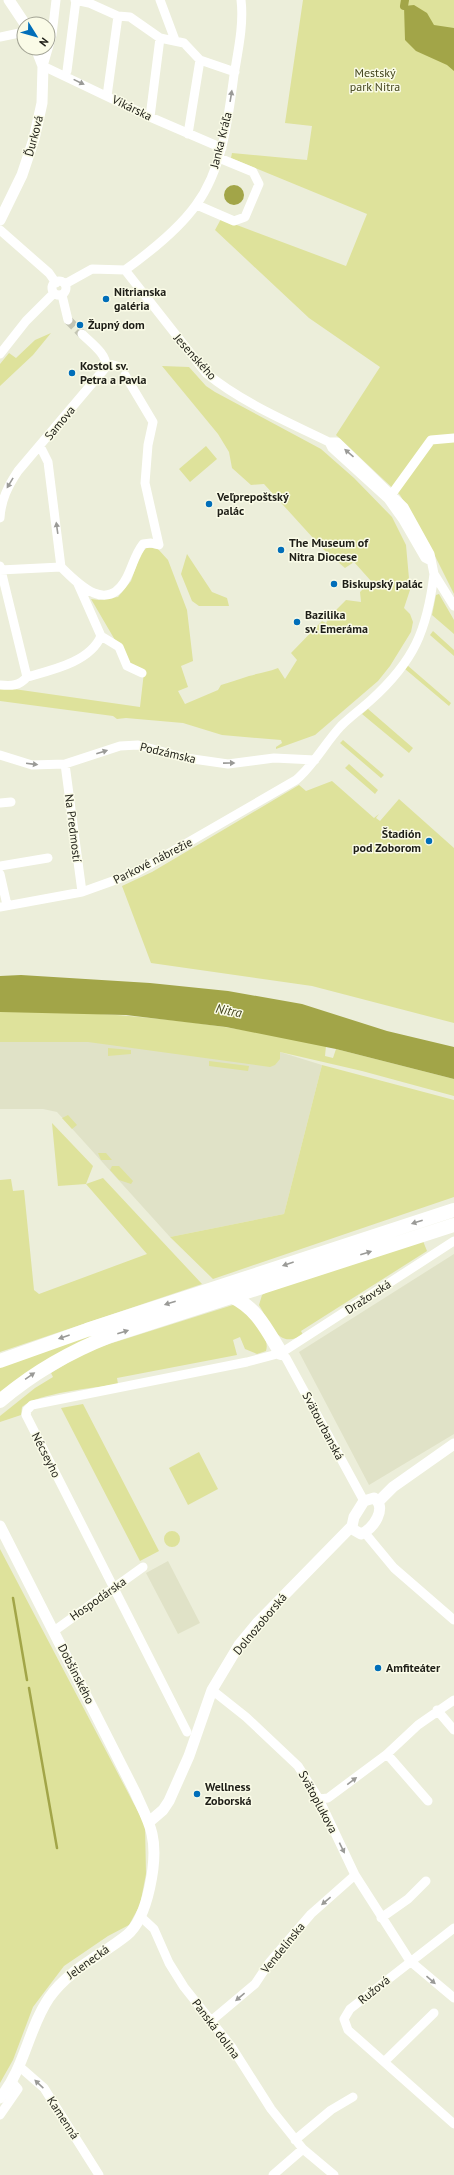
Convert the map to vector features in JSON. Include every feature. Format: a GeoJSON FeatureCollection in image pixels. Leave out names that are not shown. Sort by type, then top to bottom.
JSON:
{"type":"FeatureCollection","features":[{"type":"Feature","properties":{"kind":"main road"},"geometry":{"type":"LineString","coordinates":[[0,1361],[41,1345],[214,1293],[454,1210]]}},
{"type":"Feature","properties":{"kind":"main road"},"geometry":{"type":"LineString","coordinates":[[231,1296],[454,1225]]}},
{"type":"Feature","properties":{"kind":"main road"},"geometry":{"type":"LineString","coordinates":[[256,1313],[258,1298],[266,1285]]}},
{"type":"Feature","properties":{"kind":"main road"},"geometry":{"type":"LineString","coordinates":[[0,1401],[34,1373],[69,1353],[214,1293],[231,1296],[243,1302],[256,1313],[281,1352]]}},
{"type":"Feature","properties":{"kind":"street"},"geometry":{"type":"LineString","coordinates":[[9,0],[20,16]]}},
{"type":"Feature","properties":{"kind":"street"},"geometry":{"type":"LineString","coordinates":[[53,16],[56,0]]}},
{"type":"Feature","properties":{"kind":"street"},"geometry":{"type":"LineString","coordinates":[[67,71],[76,0],[98,3],[118,16],[130,17],[160,38],[184,42],[200,60],[235,72]]}},
{"type":"Feature","properties":{"kind":"street"},"geometry":{"type":"LineString","coordinates":[[160,0],[175,40]]}},
{"type":"Feature","properties":{"kind":"street","name":"Janka Kráľa"},"geometry":{"type":"LineString","coordinates":[[125,270],[168,235],[197,205],[219,158],[235,72],[240,36],[241,0]]}},
{"type":"Feature","properties":{"kind":"street"},"geometry":{"type":"LineString","coordinates":[[107,96],[118,16]]}},
{"type":"Feature","properties":{"kind":"street"},"geometry":{"type":"LineString","coordinates":[[0,37],[16,34]]}},
{"type":"Feature","properties":{"kind":"street"},"geometry":{"type":"LineString","coordinates":[[150,118],[160,38]]}},
{"type":"Feature","properties":{"kind":"street","name":"Ďurková"},"geometry":{"type":"LineString","coordinates":[[0,220],[22,175],[34,139],[42,103],[43,66],[39,56]]}},
{"type":"Feature","properties":{"kind":"street"},"geometry":{"type":"LineString","coordinates":[[43,66],[46,56]]}},
{"type":"Feature","properties":{"kind":"street"},"geometry":{"type":"LineString","coordinates":[[188,134],[200,60]]}},
{"type":"Feature","properties":{"kind":"street","name":"Vikárska"},"geometry":{"type":"LineString","coordinates":[[43,66],[150,118],[222,148]]}},
{"type":"Feature","properties":{"kind":"street"},"geometry":{"type":"LineString","coordinates":[[197,205],[234,221],[245,217],[259,184],[253,172],[219,158]]}},
{"type":"Feature","properties":{"kind":"street"},"geometry":{"type":"LineString","coordinates":[[0,230],[49,273],[56,283]]}},
{"type":"Feature","properties":{"kind":"street"},"geometry":{"type":"LineString","coordinates":[[65,284],[92,269],[125,270]]}},
{"type":"Feature","properties":{"kind":"street","name":"Jesenského"},"geometry":{"type":"LineString","coordinates":[[125,270],[206,373],[218,383],[329,442],[332,448],[404,507],[430,554],[430,561],[434,574],[454,606]]}},
{"type":"Feature","properties":{"kind":"street"},"geometry":{"type":"LineString","coordinates":[[65,284],[62,281],[56,283],[52,288],[58,294],[68,320]]}},
{"type":"Feature","properties":{"kind":"street"},"geometry":{"type":"LineString","coordinates":[[0,354],[26,321],[58,294],[66,291],[65,284]]}},
{"type":"Feature","properties":{"kind":"street"},"geometry":{"type":"LineString","coordinates":[[82,334],[102,354],[106,363],[117,366]]}},
{"type":"Feature","properties":{"kind":"street","name":"Samova"},"geometry":{"type":"LineString","coordinates":[[0,518],[1,508],[8,486],[104,371],[106,363]]}},
{"type":"Feature","properties":{"kind":"street"},"geometry":{"type":"LineString","coordinates":[[40,446],[48,462],[61,567],[77,583],[92,593],[109,595],[115,592],[127,577],[137,552],[143,544],[151,543],[159,545],[146,484],[148,445],[153,422],[125,375]]}},
{"type":"Feature","properties":{"kind":"street"},"geometry":{"type":"LineString","coordinates":[[390,497],[431,440],[454,438]]}},
{"type":"Feature","properties":{"kind":"street"},"geometry":{"type":"LineString","coordinates":[[0,566],[27,677]]}},
{"type":"Feature","properties":{"kind":"street"},"geometry":{"type":"LineString","coordinates":[[0,570],[61,567]]}},
{"type":"Feature","properties":{"kind":"street"},"geometry":{"type":"LineString","coordinates":[[315,760],[340,728],[381,690],[411,656],[426,620],[434,574]]}},
{"type":"Feature","properties":{"kind":"street"},"geometry":{"type":"LineString","coordinates":[[77,583],[101,636],[119,648],[127,666],[142,673]]}},
{"type":"Feature","properties":{"kind":"street"},"geometry":{"type":"LineString","coordinates":[[0,685],[13,686],[22,683],[27,677],[60,668],[89,651],[101,636]]}},
{"type":"Feature","properties":{"kind":"street","name":"Podzámska"},"geometry":{"type":"LineString","coordinates":[[0,756],[32,765],[65,764],[120,746],[138,745],[186,758],[228,764],[274,758],[315,760]]}},
{"type":"Feature","properties":{"kind":"street","name":"Parkové nábrežie"},"geometry":{"type":"LineString","coordinates":[[3,906],[82,892],[111,883],[157,862],[301,776],[315,760]]}},
{"type":"Feature","properties":{"kind":"street","name":"Na Predmostí"},"geometry":{"type":"LineString","coordinates":[[65,764],[82,892]]}},
{"type":"Feature","properties":{"kind":"street"},"geometry":{"type":"LineString","coordinates":[[0,803],[11,802]]}},
{"type":"Feature","properties":{"kind":"street"},"geometry":{"type":"LineString","coordinates":[[0,866],[48,858]]}},
{"type":"Feature","properties":{"kind":"street"},"geometry":{"type":"LineString","coordinates":[[0,874],[3,906]]}},
{"type":"Feature","properties":{"kind":"street","name":"Dražovská"},"geometry":{"type":"LineString","coordinates":[[281,1352],[454,1241]]}},
{"type":"Feature","properties":{"kind":"street","name":"Svätourbanská"},"geometry":{"type":"LineString","coordinates":[[281,1352],[286,1358],[364,1500]]}},
{"type":"Feature","properties":{"kind":"street","name":"Nécseyho"},"geometry":{"type":"LineString","coordinates":[[187,1732],[26,1415],[27,1410],[32,1405],[240,1364],[281,1352]]}},
{"type":"Feature","properties":{"kind":"street"},"geometry":{"type":"LineString","coordinates":[[379,1501],[393,1487],[454,1444]]}},
{"type":"Feature","properties":{"kind":"street"},"geometry":{"type":"LineString","coordinates":[[352,1526],[357,1533],[365,1533],[380,1512],[381,1506],[379,1501],[374,1498],[364,1500]]}},
{"type":"Feature","properties":{"kind":"street","name":"Dolnozoborská"},"geometry":{"type":"LineString","coordinates":[[149,1822],[163,1810],[169,1801],[189,1756],[212,1690],[239,1645],[258,1622],[352,1526],[354,1517],[364,1500]]}},
{"type":"Feature","properties":{"kind":"street","name":"Dobšinského"},"geometry":{"type":"LineString","coordinates":[[0,1526],[149,1822]]}},
{"type":"Feature","properties":{"kind":"street"},"geometry":{"type":"LineString","coordinates":[[365,1533],[394,1568],[454,1620]]}},
{"type":"Feature","properties":{"kind":"street","name":"Hospodárska"},"geometry":{"type":"LineString","coordinates":[[54,1631],[143,1568]]}},
{"type":"Feature","properties":{"kind":"street","name":"Svätoplukova"},"geometry":{"type":"LineString","coordinates":[[212,1690],[246,1717],[298,1766],[319,1799],[356,1875],[381,1918],[410,1962],[454,1998]]}},
{"type":"Feature","properties":{"kind":"street"},"geometry":{"type":"LineString","coordinates":[[319,1799],[328,1798],[387,1754],[418,1725],[454,1700]]}},
{"type":"Feature","properties":{"kind":"street"},"geometry":{"type":"LineString","coordinates":[[438,1710],[454,1730]]}},
{"type":"Feature","properties":{"kind":"street"},"geometry":{"type":"LineString","coordinates":[[387,1754],[428,1801]]}},
{"type":"Feature","properties":{"kind":"street","name":"Jelenecká"},"geometry":{"type":"LineString","coordinates":[[0,2098],[12,2082],[20,2067],[39,2015],[56,1988],[76,1970],[127,1934],[140,1916],[149,1884],[154,1845],[149,1822]]}},
{"type":"Feature","properties":{"kind":"street","name":"Vendelínska"},"geometry":{"type":"LineString","coordinates":[[212,2021],[255,1984],[269,1963],[311,1914],[356,1875]]}},
{"type":"Feature","properties":{"kind":"street"},"geometry":{"type":"LineString","coordinates":[[381,1918],[408,1899],[426,1881]]}},
{"type":"Feature","properties":{"kind":"street","name":"Panská dolina"},"geometry":{"type":"LineString","coordinates":[[140,1916],[154,1929],[169,1963],[184,1987],[231,2046],[271,2109],[303,2149],[334,2175]]}},
{"type":"Feature","properties":{"kind":"street","name":"Ružová"},"geometry":{"type":"LineString","coordinates":[[454,1928],[350,2009],[344,2019],[348,2030],[385,2061],[454,2124]]}},
{"type":"Feature","properties":{"kind":"street"},"geometry":{"type":"LineString","coordinates":[[385,2061],[434,2013]]}},
{"type":"Feature","properties":{"kind":"street","name":"Kamenná"},"geometry":{"type":"LineString","coordinates":[[20,2067],[44,2088],[99,2175]]}},
{"type":"Feature","properties":{"kind":"street"},"geometry":{"type":"LineString","coordinates":[[0,2115],[18,2089],[12,2082]]}},
{"type":"Feature","properties":{"kind":"street"},"geometry":{"type":"LineString","coordinates":[[295,2140],[331,2110],[353,2097]]}},
{"type":"Feature","properties":{"kind":"street"},"geometry":{"type":"LineString","coordinates":[[274,2175],[303,2149]]}},
{"type":"Feature","properties":{"kind":"shaded area"},"geometry":{"type":"Polygon","coordinates":[[[0,1028],[280,1052],[322,1065],[284,1214],[170,1237],[57,1112],[43,1109],[0,1109],[0,1028]]]}},
{"type":"Feature","properties":{"kind":"shaded area"},"geometry":{"type":"Polygon","coordinates":[[[454,1254],[454,1434],[369,1485],[299,1352],[454,1254]]]}},
{"type":"Feature","properties":{"kind":"shaded area"},"geometry":{"type":"Polygon","coordinates":[[[168,1561],[200,1623],[178,1634],[146,1573],[168,1561]]]}},
{"type":"Feature","properties":{"kind":"green space","name":"Mestský park Nitra"},"geometry":{"type":"Polygon","coordinates":[[[303,0],[454,0],[454,594],[429,544],[400,495],[336,435],[380,367],[309,318],[215,230],[221,219],[346,266],[367,214],[231,158],[232,153],[307,160],[312,126],[285,123],[303,0]]]}},
{"type":"Feature","properties":{"kind":"green space"},"geometry":{"type":"Polygon","coordinates":[[[51,333],[33,355],[0,386],[0,364],[9,353],[16,358],[35,340],[51,333]]]}},
{"type":"Feature","properties":{"kind":"green space"},"geometry":{"type":"Polygon","coordinates":[[[162,366],[189,367],[206,386],[215,392],[321,449],[354,478],[392,517],[406,545],[410,590],[404,608],[410,614],[413,622],[411,632],[390,666],[378,681],[315,735],[276,749],[276,747],[282,743],[281,740],[222,735],[183,723],[126,718],[117,719],[113,716],[0,701],[0,687],[140,707],[144,672],[129,664],[91,599],[99,600],[118,597],[131,581],[140,555],[147,547],[158,549],[168,560],[187,610],[193,661],[181,666],[188,687],[178,691],[185,704],[218,690],[221,685],[278,668],[285,679],[297,660],[291,653],[322,621],[326,623],[331,615],[346,600],[361,602],[360,592],[371,581],[354,562],[345,568],[323,549],[264,484],[251,485],[232,468],[229,452],[218,434],[162,366]]]}},
{"type":"Feature","properties":{"kind":"green space"},"geometry":{"type":"Polygon","coordinates":[[[206,446],[217,459],[190,482],[179,469],[206,446]]]}},
{"type":"Feature","properties":{"kind":"green space"},"geometry":{"type":"Polygon","coordinates":[[[187,554],[212,592],[227,598],[229,606],[199,606],[192,601],[181,574],[187,554]]]}},
{"type":"Feature","properties":{"kind":"green space"},"geometry":{"type":"Polygon","coordinates":[[[439,594],[454,620],[454,634],[432,615],[436,595],[439,594]]]}},
{"type":"Feature","properties":{"kind":"green space"},"geometry":{"type":"Polygon","coordinates":[[[433,631],[454,650],[454,656],[430,635],[433,631]]]}},
{"type":"Feature","properties":{"kind":"green space"},"geometry":{"type":"Polygon","coordinates":[[[407,665],[451,703],[449,706],[405,669],[407,665]]]}},
{"type":"Feature","properties":{"kind":"green space"},"geometry":{"type":"Polygon","coordinates":[[[368,709],[413,748],[409,753],[362,714],[368,709]]]}},
{"type":"Feature","properties":{"kind":"green space"},"geometry":{"type":"Polygon","coordinates":[[[343,740],[384,775],[381,778],[340,743],[343,740]]]}},
{"type":"Feature","properties":{"kind":"green space"},"geometry":{"type":"Polygon","coordinates":[[[349,764],[378,790],[375,794],[345,768],[349,764]]]}},
{"type":"Feature","properties":{"kind":"green space"},"geometry":{"type":"Polygon","coordinates":[[[332,781],[374,818],[379,814],[376,818],[380,821],[399,799],[454,848],[454,1023],[312,986],[151,963],[122,886],[152,872],[299,785],[306,791],[332,781]]]}},
{"type":"Feature","properties":{"kind":"green space"},"geometry":{"type":"Polygon","coordinates":[[[0,1012],[82,1013],[164,1019],[246,1030],[326,1046],[325,1056],[333,1058],[336,1049],[454,1079],[454,1096],[362,1071],[280,1052],[280,1059],[275,1065],[270,1067],[88,1042],[0,1042],[0,1012]]]}},
{"type":"Feature","properties":{"kind":"green space"},"geometry":{"type":"Polygon","coordinates":[[[108,1048],[131,1050],[131,1054],[108,1056],[108,1048]]]}},
{"type":"Feature","properties":{"kind":"green space"},"geometry":{"type":"Polygon","coordinates":[[[209,1061],[249,1066],[248,1071],[209,1066],[209,1061]]]}},
{"type":"Feature","properties":{"kind":"green space"},"geometry":{"type":"Polygon","coordinates":[[[322,1065],[454,1100],[454,1197],[213,1279],[170,1237],[284,1214],[322,1065]]]}},
{"type":"Feature","properties":{"kind":"green space"},"geometry":{"type":"Polygon","coordinates":[[[68,1115],[77,1125],[72,1129],[62,1118],[68,1115]]]}},
{"type":"Feature","properties":{"kind":"green space"},"geometry":{"type":"Polygon","coordinates":[[[52,1123],[93,1166],[86,1184],[58,1186],[52,1123]]]}},
{"type":"Feature","properties":{"kind":"green space"},"geometry":{"type":"Polygon","coordinates":[[[98,1153],[106,1153],[112,1160],[101,1160],[98,1153]]]}},
{"type":"Feature","properties":{"kind":"green space"},"geometry":{"type":"Polygon","coordinates":[[[112,1166],[119,1166],[133,1181],[131,1184],[119,1180],[110,1170],[112,1166]]]}},
{"type":"Feature","properties":{"kind":"green space"},"geometry":{"type":"Polygon","coordinates":[[[103,1178],[202,1284],[0,1352],[0,1180],[11,1179],[13,1191],[24,1190],[34,1290],[39,1294],[147,1254],[86,1184],[103,1178]]]}},
{"type":"Feature","properties":{"kind":"green space"},"geometry":{"type":"Polygon","coordinates":[[[423,1241],[427,1251],[301,1331],[303,1335],[294,1339],[281,1337],[271,1326],[259,1305],[262,1295],[274,1288],[423,1241]]]}},
{"type":"Feature","properties":{"kind":"green space"},"geometry":{"type":"Polygon","coordinates":[[[236,1304],[241,1305],[258,1326],[267,1345],[266,1351],[257,1354],[245,1349],[240,1337],[233,1340],[237,1355],[117,1378],[118,1384],[40,1398],[29,1402],[22,1407],[21,1415],[0,1422],[0,1416],[35,1388],[53,1377],[51,1373],[87,1351],[236,1304]]]}},
{"type":"Feature","properties":{"kind":"green space"},"geometry":{"type":"Polygon","coordinates":[[[92,1334],[93,1337],[44,1362],[0,1394],[0,1366],[92,1334]]]}},
{"type":"Feature","properties":{"kind":"green space"},"geometry":{"type":"Polygon","coordinates":[[[83,1404],[159,1551],[140,1561],[61,1408],[83,1404]]]}},
{"type":"Feature","properties":{"kind":"green space"},"geometry":{"type":"Polygon","coordinates":[[[199,1452],[218,1489],[188,1505],[169,1468],[199,1452]]]}},
{"type":"Feature","properties":{"kind":"green space"},"geometry":{"type":"Polygon","coordinates":[[[169,1531],[175,1531],[180,1536],[178,1545],[175,1547],[169,1547],[164,1542],[164,1536],[169,1531]]]}},
{"type":"Feature","properties":{"kind":"green space"},"geometry":{"type":"Polygon","coordinates":[[[0,1549],[145,1825],[146,1874],[140,1905],[129,1925],[108,1936],[64,1966],[33,2007],[13,2060],[0,2083],[0,1549]]]}},
{"type":"Feature","properties":{"kind":"water"},"geometry":{"type":"Polygon","coordinates":[[[414,5],[427,13],[434,25],[454,28],[454,71],[447,65],[416,51],[405,40],[404,6],[414,5]]]}},
{"type":"Feature","properties":{"kind":"water"},"geometry":{"type":"Polygon","coordinates":[[[230,185],[238,185],[244,191],[244,199],[238,205],[230,205],[224,199],[224,191],[230,185]]]}},
{"type":"Feature","properties":{"kind":"water","name":"Nitra"},"geometry":{"type":"Polygon","coordinates":[[[21,975],[150,983],[228,991],[302,1004],[387,1031],[454,1047],[454,1079],[336,1049],[226,1027],[126,1015],[0,1012],[0,976],[21,975]]]}},
{"type":"Feature","properties":{"kind":"waterway"},"geometry":{"type":"LineString","coordinates":[[404,6],[405,0]]}},
{"type":"Feature","properties":{"kind":"waterway"},"geometry":{"type":"LineString","coordinates":[[13,1598],[27,1680]]}},
{"type":"Feature","properties":{"kind":"waterway"},"geometry":{"type":"LineString","coordinates":[[29,1688],[57,1848]]}},
{"type":"Feature","properties":{"kind":"tunnel"},"geometry":{"type":"LineString","coordinates":[[68,320],[82,334]]}},
{"type":"Feature","properties":{"kind":"place","name":"Nitrianska galéria"},"geometry":{"type":"Point","coordinates":[106,299]}},
{"type":"Feature","properties":{"kind":"place","name":"Župný dom"},"geometry":{"type":"Point","coordinates":[80,325]}},
{"type":"Feature","properties":{"kind":"place","name":"Kostol sv. Petra a Pavla"},"geometry":{"type":"Point","coordinates":[72,373]}},
{"type":"Feature","properties":{"kind":"place","name":"Veľprepoštský palác"},"geometry":{"type":"Point","coordinates":[209,504]}},
{"type":"Feature","properties":{"kind":"place","name":"The Museum of Nitra Diocese"},"geometry":{"type":"Point","coordinates":[281,550]}},
{"type":"Feature","properties":{"kind":"place","name":"Biskupský palác"},"geometry":{"type":"Point","coordinates":[334,584]}},
{"type":"Feature","properties":{"kind":"place","name":"Bazilika sv. Emeráma"},"geometry":{"type":"Point","coordinates":[297,622]}},
{"type":"Feature","properties":{"kind":"place","name":"Štadión pod Zoborom"},"geometry":{"type":"Point","coordinates":[429,841]}},
{"type":"Feature","properties":{"kind":"place","name":"Amfiteáter"},"geometry":{"type":"Point","coordinates":[378,1668]}},
{"type":"Feature","properties":{"kind":"place","name":"Wellness Zoborská"},"geometry":{"type":"Point","coordinates":[197,1794]}}]}
